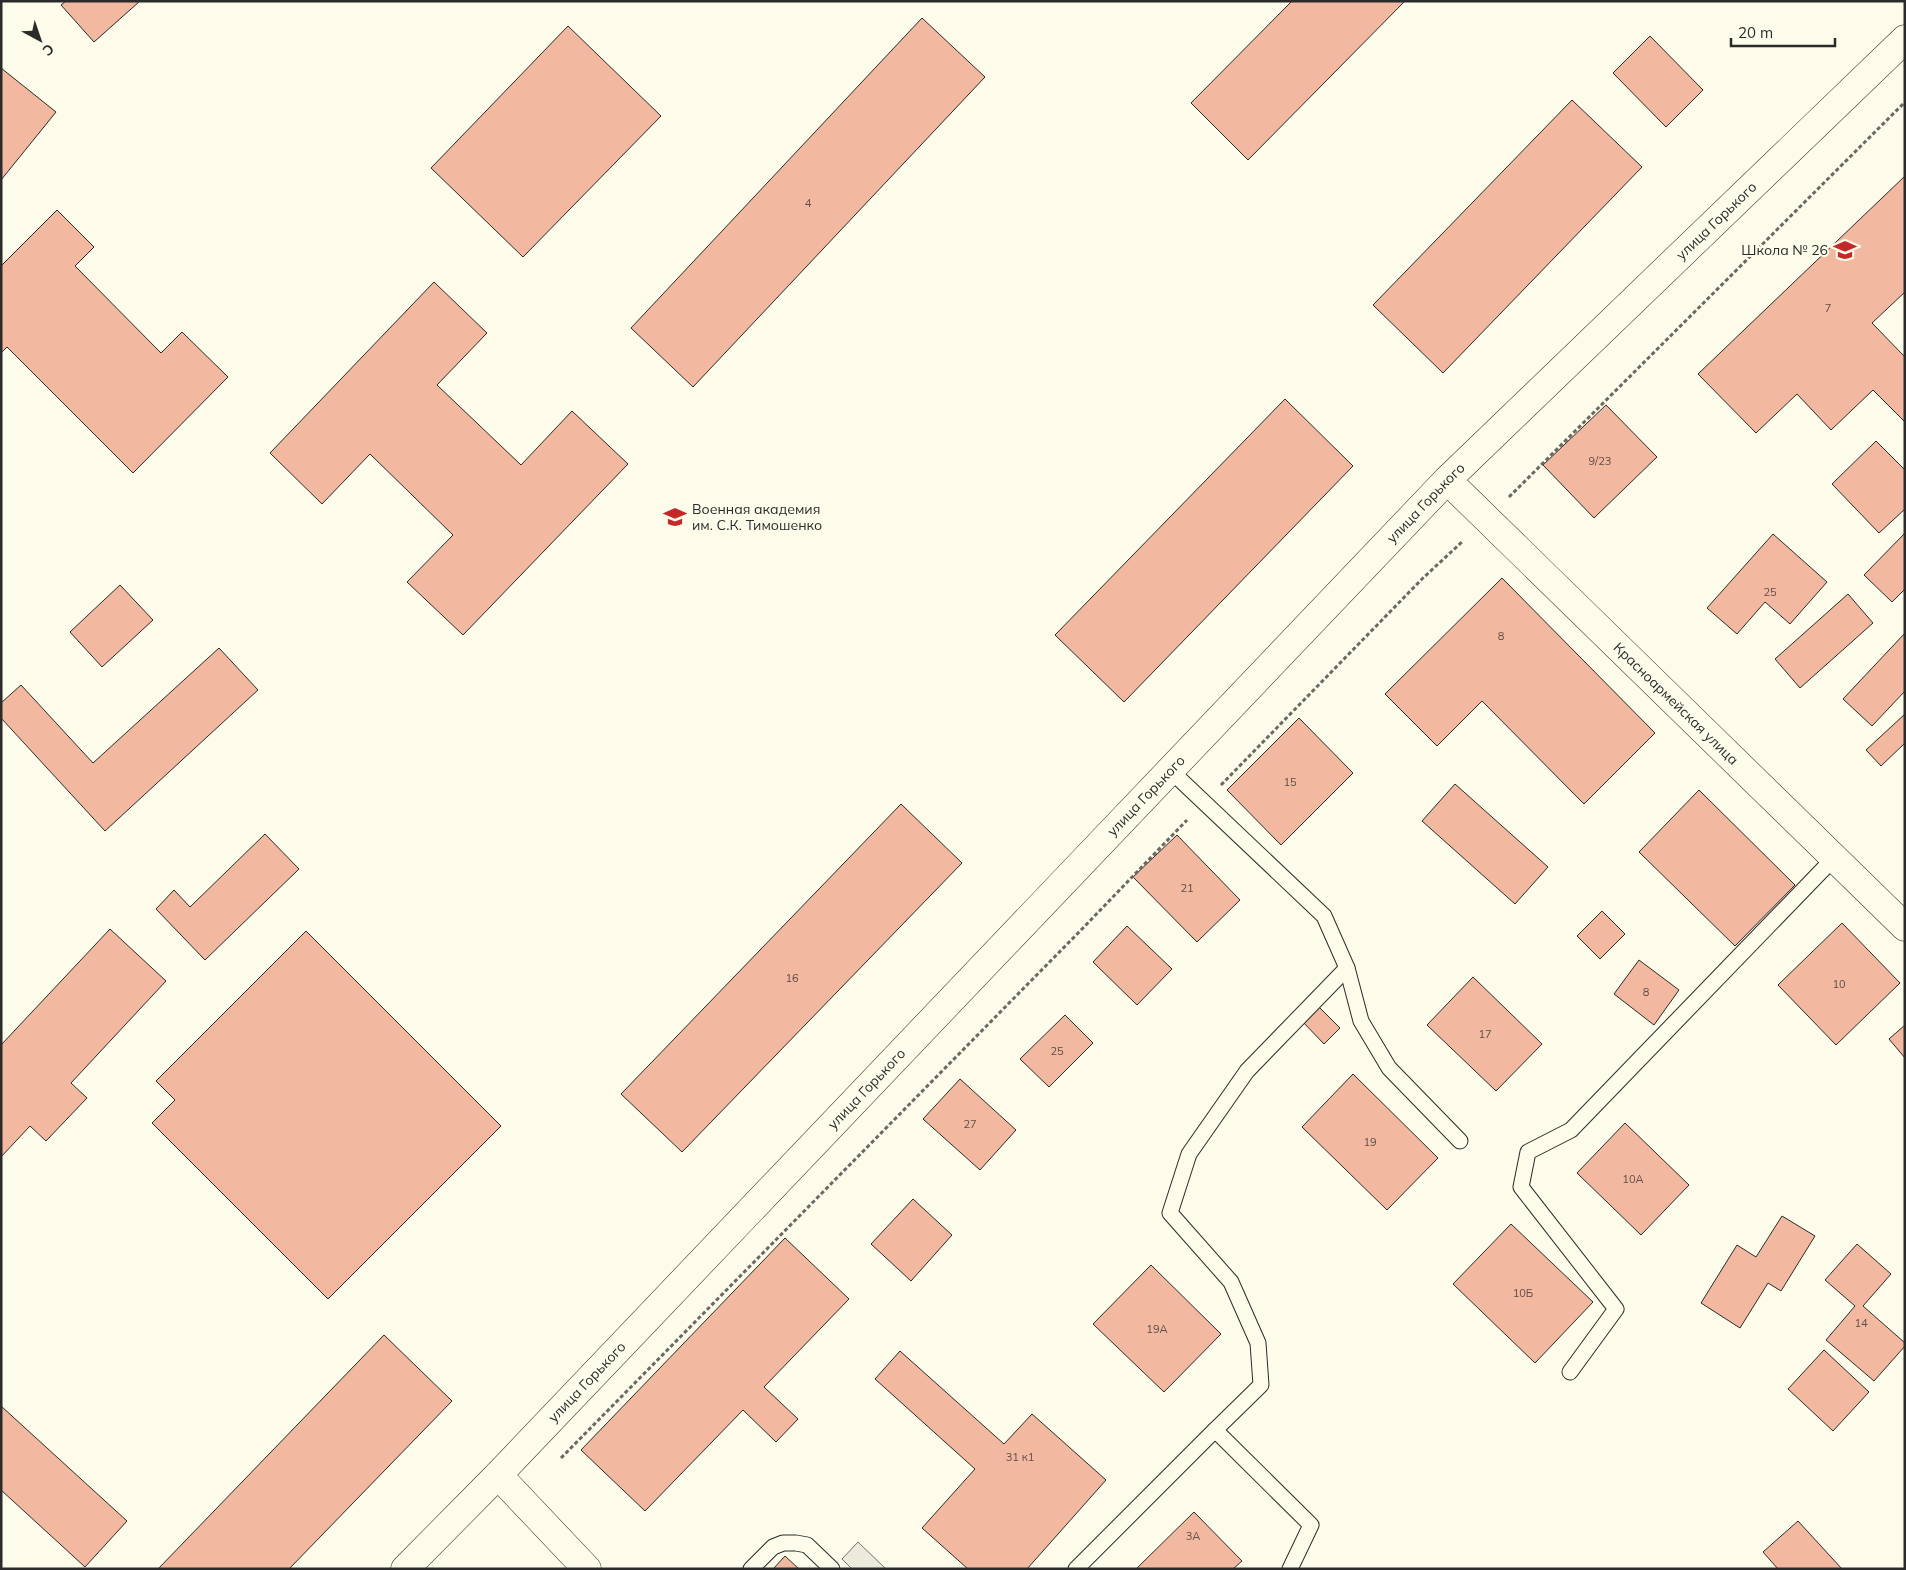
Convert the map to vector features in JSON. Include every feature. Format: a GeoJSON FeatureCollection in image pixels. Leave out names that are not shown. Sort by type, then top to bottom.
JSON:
{"type":"FeatureCollection","features":[{"type":"Feature","properties":{"kind":"street","name":"улица Горького"},"geometry":{"type":"LineString","coordinates":[[405,1569],[498,1475],[1446,480],[1905,39]]}},
{"type":"Feature","properties":{"kind":"street","name":"Красноармейская улица"},"geometry":{"type":"LineString","coordinates":[[1446,480],[1905,926]]}},
{"type":"Feature","properties":{"kind":"street"},"geometry":{"type":"LineString","coordinates":[[498,1475],[588,1569]]}},
{"type":"Feature","properties":{"kind":"lane"},"geometry":{"type":"LineString","coordinates":[[1170,770],[1324,916],[1346,968],[1361,1021],[1389,1068],[1460,1141]]}},
{"type":"Feature","properties":{"kind":"lane"},"geometry":{"type":"LineString","coordinates":[[1570,1372],[1616,1309],[1521,1187],[1528,1152],[1571,1130],[1834,858]]}},
{"type":"Feature","properties":{"kind":"lane"},"geometry":{"type":"LineString","coordinates":[[1076,1569],[1261,1385],[1258,1343],[1231,1282],[1170,1213],[1189,1154],[1247,1071],[1346,968]]}},
{"type":"Feature","properties":{"kind":"lane"},"geometry":{"type":"LineString","coordinates":[[1215,1430],[1311,1525],[1290,1569]]}},
{"type":"Feature","properties":{"kind":"lane"},"geometry":{"type":"LineString","coordinates":[[751,1569],[773,1547],[789,1543],[807,1545],[832,1569]]}},
{"type":"Feature","properties":{"kind":"shaded area"},"geometry":{"type":"Polygon","coordinates":[[[858,1542],[886,1569],[852,1569],[842,1559],[858,1542]]]}},
{"type":"Feature","properties":{"kind":"building"},"geometry":{"type":"Polygon","coordinates":[[[66,1],[140,1],[94,42],[61,5],[66,1]]]}},
{"type":"Feature","properties":{"kind":"building"},"geometry":{"type":"Polygon","coordinates":[[[1292,1],[1405,1],[1248,160],[1191,103],[1292,1]]]}},
{"type":"Feature","properties":{"kind":"building"},"geometry":{"type":"Polygon","coordinates":[[[922,18],[985,77],[693,387],[631,328],[922,18]]]}},
{"type":"Feature","properties":{"kind":"building"},"geometry":{"type":"Polygon","coordinates":[[[568,26],[661,116],[523,257],[431,168],[568,26]]]}},
{"type":"Feature","properties":{"kind":"building"},"geometry":{"type":"Polygon","coordinates":[[[1650,36],[1703,90],[1666,127],[1613,73],[1650,36]]]}},
{"type":"Feature","properties":{"kind":"building"},"geometry":{"type":"Polygon","coordinates":[[[1,68],[56,112],[1,180],[1,68]]]}},
{"type":"Feature","properties":{"kind":"building"},"geometry":{"type":"Polygon","coordinates":[[[1572,100],[1642,167],[1443,373],[1373,305],[1572,100]]]}},
{"type":"Feature","properties":{"kind":"building"},"geometry":{"type":"Polygon","coordinates":[[[1905,176],[1905,292],[1872,323],[1905,357],[1905,422],[1873,390],[1831,430],[1797,394],[1756,433],[1698,374],[1905,176]]]}},
{"type":"Feature","properties":{"kind":"building"},"geometry":{"type":"Polygon","coordinates":[[[57,210],[94,247],[75,266],[161,353],[182,332],[228,377],[133,473],[7,347],[1,353],[1,266],[57,210]]]}},
{"type":"Feature","properties":{"kind":"building"},"geometry":{"type":"Polygon","coordinates":[[[434,282],[487,333],[437,385],[521,465],[572,411],[628,464],[463,635],[407,582],[453,535],[370,454],[322,504],[270,453],[434,282]]]}},
{"type":"Feature","properties":{"kind":"building"},"geometry":{"type":"Polygon","coordinates":[[[1285,399],[1353,466],[1124,702],[1055,635],[1285,399]]]}},
{"type":"Feature","properties":{"kind":"building"},"geometry":{"type":"Polygon","coordinates":[[[1606,405],[1657,457],[1594,518],[1543,465],[1606,405]]]}},
{"type":"Feature","properties":{"kind":"building"},"geometry":{"type":"Polygon","coordinates":[[[1876,441],[1905,470],[1905,509],[1879,533],[1832,484],[1876,441]]]}},
{"type":"Feature","properties":{"kind":"building"},"geometry":{"type":"Polygon","coordinates":[[[1905,533],[1905,589],[1892,602],[1864,575],[1905,533]]]}},
{"type":"Feature","properties":{"kind":"building"},"geometry":{"type":"Polygon","coordinates":[[[1773,534],[1827,582],[1790,624],[1765,602],[1737,634],[1707,608],[1773,534]]]}},
{"type":"Feature","properties":{"kind":"building"},"geometry":{"type":"Polygon","coordinates":[[[1502,578],[1655,733],[1584,804],[1482,701],[1437,746],[1385,694],[1502,578]]]}},
{"type":"Feature","properties":{"kind":"building"},"geometry":{"type":"Polygon","coordinates":[[[120,585],[153,620],[102,667],[70,632],[120,585]]]}},
{"type":"Feature","properties":{"kind":"building"},"geometry":{"type":"Polygon","coordinates":[[[1848,594],[1873,623],[1800,688],[1775,659],[1848,594]]]}},
{"type":"Feature","properties":{"kind":"building"},"geometry":{"type":"Polygon","coordinates":[[[1905,633],[1905,691],[1872,726],[1843,699],[1905,633]]]}},
{"type":"Feature","properties":{"kind":"building"},"geometry":{"type":"Polygon","coordinates":[[[219,648],[258,690],[105,831],[1,718],[1,703],[21,685],[93,763],[219,648]]]}},
{"type":"Feature","properties":{"kind":"building"},"geometry":{"type":"Polygon","coordinates":[[[1905,714],[1905,743],[1881,766],[1866,750],[1905,714]]]}},
{"type":"Feature","properties":{"kind":"building"},"geometry":{"type":"Polygon","coordinates":[[[1299,718],[1353,773],[1281,845],[1227,790],[1299,718]]]}},
{"type":"Feature","properties":{"kind":"building"},"geometry":{"type":"Polygon","coordinates":[[[1455,784],[1548,867],[1515,904],[1422,821],[1455,784]]]}},
{"type":"Feature","properties":{"kind":"building"},"geometry":{"type":"Polygon","coordinates":[[[1699,790],[1795,885],[1735,946],[1639,852],[1699,790]]]}},
{"type":"Feature","properties":{"kind":"building"},"geometry":{"type":"Polygon","coordinates":[[[901,804],[962,863],[682,1152],[621,1094],[901,804]]]}},
{"type":"Feature","properties":{"kind":"building"},"geometry":{"type":"Polygon","coordinates":[[[265,834],[299,869],[205,960],[156,909],[174,890],[190,907],[265,834]]]}},
{"type":"Feature","properties":{"kind":"building"},"geometry":{"type":"Polygon","coordinates":[[[1177,835],[1240,900],[1197,942],[1133,877],[1177,835]]]}},
{"type":"Feature","properties":{"kind":"building"},"geometry":{"type":"Polygon","coordinates":[[[1602,911],[1625,934],[1600,959],[1577,936],[1602,911]]]}},
{"type":"Feature","properties":{"kind":"building"},"geometry":{"type":"Polygon","coordinates":[[[1842,923],[1900,983],[1836,1045],[1778,985],[1842,923]]]}},
{"type":"Feature","properties":{"kind":"building"},"geometry":{"type":"Polygon","coordinates":[[[1127,926],[1172,969],[1137,1005],[1093,962],[1127,926]]]}},
{"type":"Feature","properties":{"kind":"building"},"geometry":{"type":"Polygon","coordinates":[[[110,929],[166,981],[71,1083],[87,1098],[46,1141],[30,1126],[1,1157],[1,1045],[110,929]]]}},
{"type":"Feature","properties":{"kind":"building"},"geometry":{"type":"Polygon","coordinates":[[[306,931],[501,1126],[328,1299],[152,1123],[175,1100],[156,1081],[306,931]]]}},
{"type":"Feature","properties":{"kind":"building"},"geometry":{"type":"Polygon","coordinates":[[[1639,960],[1679,990],[1654,1025],[1614,994],[1639,960]]]}},
{"type":"Feature","properties":{"kind":"building"},"geometry":{"type":"Polygon","coordinates":[[[1473,977],[1542,1044],[1496,1091],[1427,1025],[1473,977]]]}},
{"type":"Feature","properties":{"kind":"building"},"geometry":{"type":"Polygon","coordinates":[[[1318,1006],[1340,1028],[1324,1044],[1302,1021],[1318,1006]]]}},
{"type":"Feature","properties":{"kind":"building"},"geometry":{"type":"Polygon","coordinates":[[[1065,1015],[1093,1043],[1049,1087],[1020,1059],[1065,1015]]]}},
{"type":"Feature","properties":{"kind":"building"},"geometry":{"type":"Polygon","coordinates":[[[1905,1025],[1905,1058],[1889,1039],[1905,1025]]]}},
{"type":"Feature","properties":{"kind":"building"},"geometry":{"type":"Polygon","coordinates":[[[1353,1074],[1438,1158],[1387,1210],[1302,1127],[1353,1074]]]}},
{"type":"Feature","properties":{"kind":"building"},"geometry":{"type":"Polygon","coordinates":[[[960,1079],[1016,1130],[980,1170],[923,1119],[960,1079]]]}},
{"type":"Feature","properties":{"kind":"building"},"geometry":{"type":"Polygon","coordinates":[[[1625,1123],[1689,1185],[1641,1235],[1577,1173],[1625,1123]]]}},
{"type":"Feature","properties":{"kind":"building"},"geometry":{"type":"Polygon","coordinates":[[[913,1199],[952,1235],[911,1281],[871,1244],[913,1199]]]}},
{"type":"Feature","properties":{"kind":"building"},"geometry":{"type":"Polygon","coordinates":[[[1782,1216],[1815,1236],[1781,1291],[1768,1283],[1740,1328],[1701,1303],[1737,1245],[1756,1257],[1782,1216]]]}},
{"type":"Feature","properties":{"kind":"building"},"geometry":{"type":"Polygon","coordinates":[[[1511,1224],[1593,1302],[1535,1363],[1453,1284],[1511,1224]]]}},
{"type":"Feature","properties":{"kind":"building"},"geometry":{"type":"Polygon","coordinates":[[[785,1238],[849,1299],[764,1387],[798,1419],[776,1442],[743,1410],[645,1511],[581,1450],[785,1238]]]}},
{"type":"Feature","properties":{"kind":"building"},"geometry":{"type":"Polygon","coordinates":[[[1857,1244],[1891,1274],[1863,1306],[1905,1343],[1905,1346],[1874,1381],[1826,1340],[1855,1306],[1825,1280],[1857,1244]]]}},
{"type":"Feature","properties":{"kind":"building"},"geometry":{"type":"Polygon","coordinates":[[[1151,1265],[1221,1334],[1164,1392],[1093,1324],[1151,1265]]]}},
{"type":"Feature","properties":{"kind":"building"},"geometry":{"type":"Polygon","coordinates":[[[384,1335],[452,1401],[289,1569],[158,1569],[384,1335]]]}},
{"type":"Feature","properties":{"kind":"building"},"geometry":{"type":"Polygon","coordinates":[[[1824,1350],[1869,1392],[1833,1431],[1788,1389],[1824,1350]]]}},
{"type":"Feature","properties":{"kind":"building"},"geometry":{"type":"Polygon","coordinates":[[[900,1351],[1004,1444],[1032,1414],[1106,1480],[1027,1569],[968,1569],[922,1528],[975,1469],[875,1379],[900,1351]]]}},
{"type":"Feature","properties":{"kind":"building"},"geometry":{"type":"Polygon","coordinates":[[[1,1406],[127,1521],[85,1567],[1,1490],[1,1406]]]}},
{"type":"Feature","properties":{"kind":"building"},"geometry":{"type":"Polygon","coordinates":[[[1194,1512],[1242,1561],[1233,1569],[1136,1569],[1194,1512]]]}},
{"type":"Feature","properties":{"kind":"building"},"geometry":{"type":"Polygon","coordinates":[[[1798,1521],[1842,1569],[1778,1569],[1763,1552],[1798,1521]]]}},
{"type":"Feature","properties":{"kind":"building"},"geometry":{"type":"Polygon","coordinates":[[[785,1556],[799,1569],[773,1569],[785,1556]]]}},
{"type":"Feature","properties":{"kind":"place","name":"Школа № 26"},"geometry":{"type":"Point","coordinates":[1845,250]}},
{"type":"Feature","properties":{"kind":"place","name":"Военная академия им. С.К. Тимошенко"},"geometry":{"type":"Point","coordinates":[675,517]}}]}
